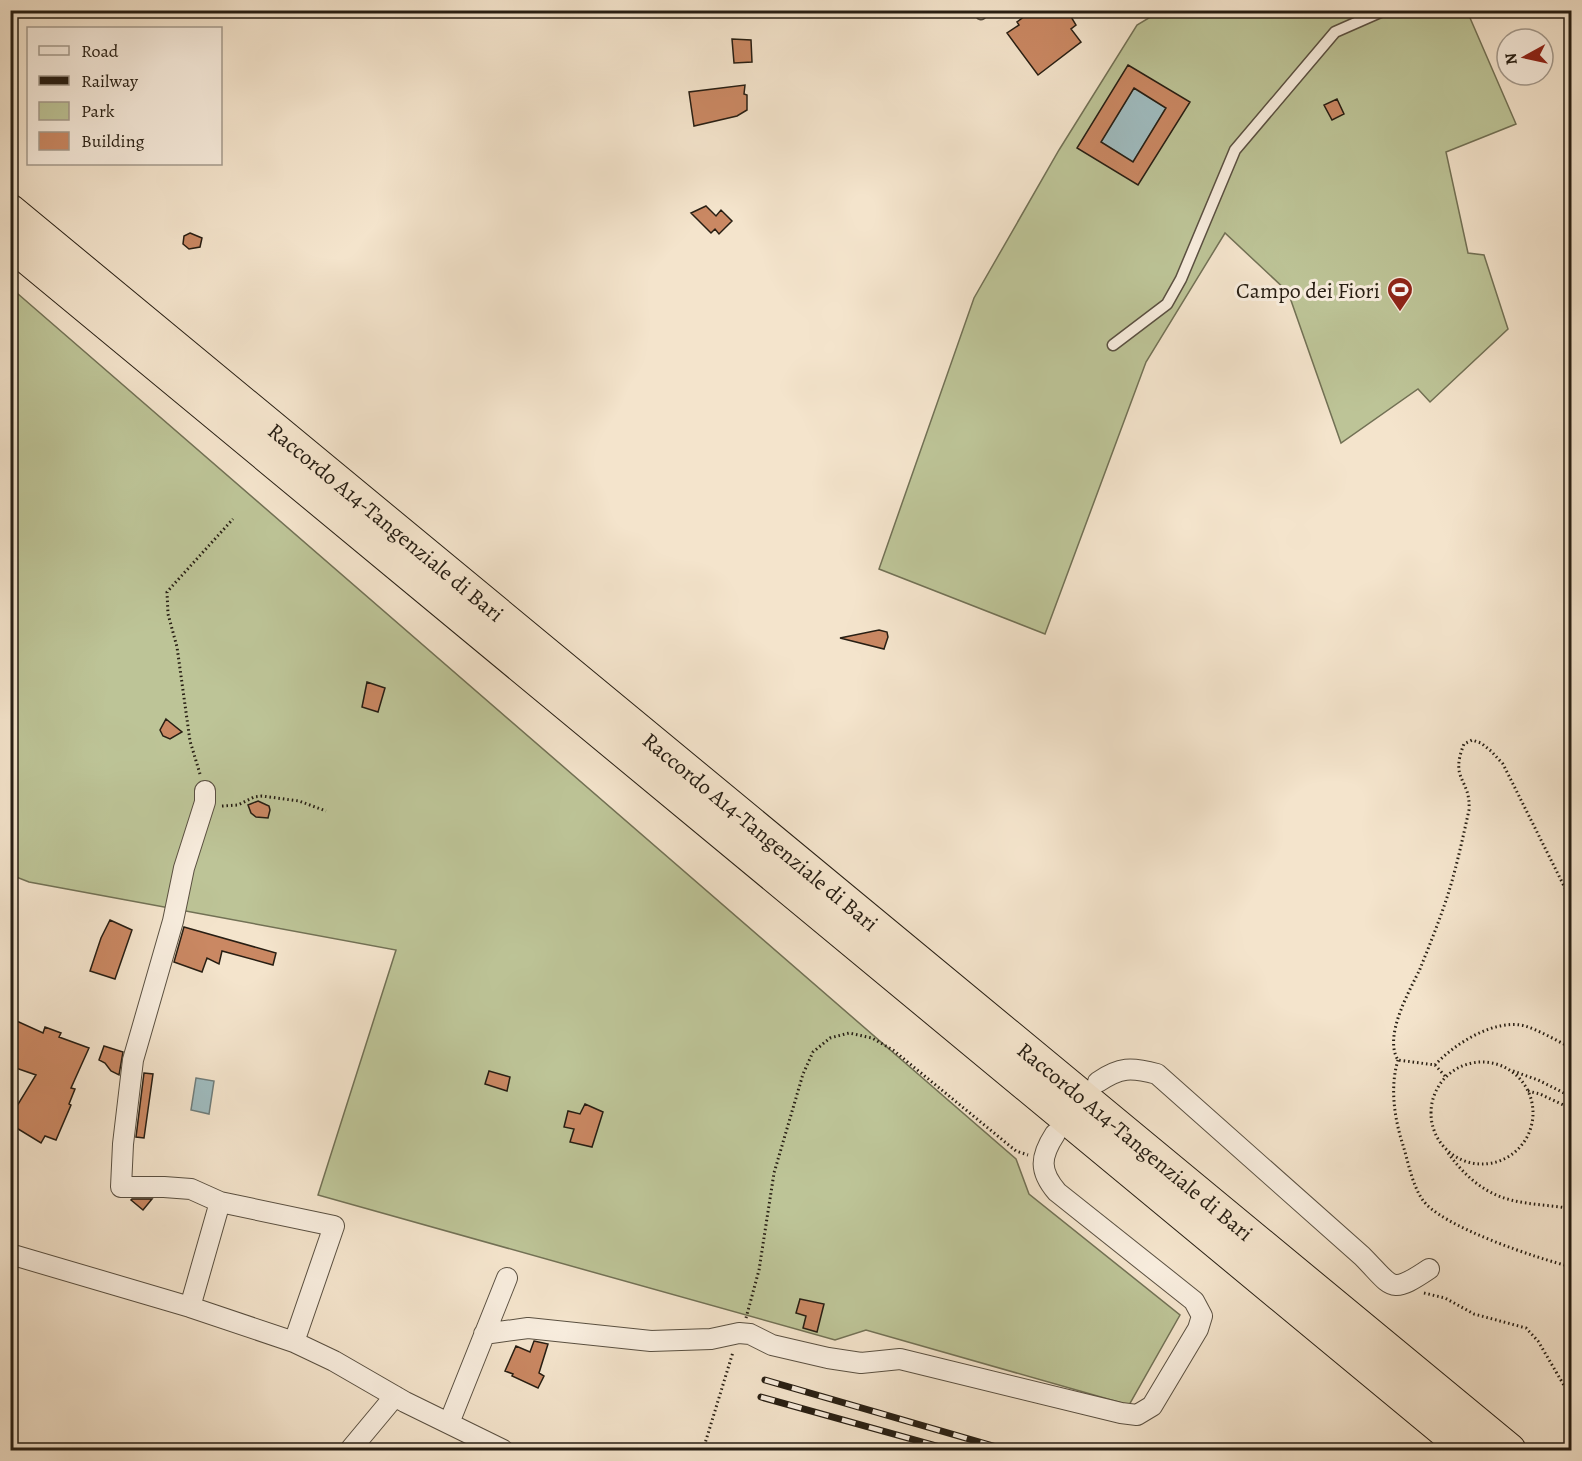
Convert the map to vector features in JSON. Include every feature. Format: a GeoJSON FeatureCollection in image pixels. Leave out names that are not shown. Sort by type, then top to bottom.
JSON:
{"type":"FeatureCollection","features":[{"type":"Feature","properties":{"kind":"highway","name":"Raccordo A14-Tangenziale di Bari"},"geometry":{"type":"LineString","coordinates":[[10,211],[1509,1450]]}},
{"type":"Feature","properties":{"kind":"highway","name":"Raccordo A14-Tangenziale di Bari"},"geometry":{"type":"LineString","coordinates":[[10,243],[1468,1450]]}},
{"type":"Feature","properties":{"kind":"street"},"geometry":{"type":"LineString","coordinates":[[205,796],[184,867],[173,921],[133,1060],[123,1144],[121,1187],[191,1189],[220,1202],[334,1226],[294,1342]]}},
{"type":"Feature","properties":{"kind":"street"},"geometry":{"type":"LineString","coordinates":[[1098,1082],[1121,1070],[1138,1069],[1156,1074],[1362,1256],[1388,1282],[1394,1286],[1402,1286],[1429,1269]]}},
{"type":"Feature","properties":{"kind":"street"},"geometry":{"type":"LineString","coordinates":[[484,1334],[528,1328],[651,1341],[711,1339],[739,1333],[750,1334],[772,1345],[828,1358],[861,1362],[900,1359],[1137,1415],[1152,1406],[1198,1329],[1202,1316],[1194,1300],[1058,1192],[1045,1176],[1043,1159],[1048,1145],[1056,1134]]}},
{"type":"Feature","properties":{"kind":"street"},"geometry":{"type":"LineString","coordinates":[[190,1307],[220,1202]]}},
{"type":"Feature","properties":{"kind":"street"},"geometry":{"type":"LineString","coordinates":[[10,1254],[190,1307],[294,1342],[502,1450]]}},
{"type":"Feature","properties":{"kind":"street"},"geometry":{"type":"LineString","coordinates":[[449,1423],[507,1278]]}},
{"type":"Feature","properties":{"kind":"street"},"geometry":{"type":"LineString","coordinates":[[350,1450],[395,1396]]}},
{"type":"Feature","properties":{"kind":"lane"},"geometry":{"type":"LineString","coordinates":[[1113,345],[1167,304],[1181,279],[1235,150],[1335,32],[1385,10]]}},
{"type":"Feature","properties":{"kind":"path"},"geometry":{"type":"LineString","coordinates":[[233,519],[175,583],[166,598],[177,647],[190,741],[205,796],[219,805],[238,805],[254,797],[262,796],[299,801],[326,811]]}},
{"type":"Feature","properties":{"kind":"path"},"geometry":{"type":"LineString","coordinates":[[1446,1076],[1435,1065],[1398,1060],[1394,1054],[1394,1045],[1403,1000],[1419,971],[1449,891],[1469,810],[1470,797],[1457,768],[1464,744],[1472,740],[1481,743],[1503,764],[1572,902]]}},
{"type":"Feature","properties":{"kind":"path"},"geometry":{"type":"LineString","coordinates":[[1435,1065],[1452,1049],[1471,1038],[1487,1030],[1506,1026],[1524,1026],[1572,1048]]}},
{"type":"Feature","properties":{"kind":"path"},"geometry":{"type":"LineString","coordinates":[[703,1450],[739,1333],[746,1320],[759,1270],[774,1173],[803,1074],[813,1052],[830,1038],[849,1033],[873,1038],[893,1050],[1016,1151],[1043,1159]]}},
{"type":"Feature","properties":{"kind":"path"},"geometry":{"type":"LineString","coordinates":[[1398,1060],[1395,1068],[1393,1098],[1395,1114],[1409,1167],[1422,1200],[1434,1212],[1489,1239],[1551,1262],[1572,1267]]}},
{"type":"Feature","properties":{"kind":"path"},"geometry":{"type":"LineString","coordinates":[[1572,1097],[1496,1063],[1479,1061],[1463,1064],[1446,1076],[1437,1087],[1431,1103],[1430,1120],[1436,1137],[1460,1170],[1487,1191],[1511,1200],[1572,1209]]}},
{"type":"Feature","properties":{"kind":"path"},"geometry":{"type":"LineString","coordinates":[[1446,1150],[1460,1160],[1477,1164],[1494,1163],[1509,1157],[1522,1145],[1530,1131],[1533,1114],[1531,1097],[1523,1082],[1511,1070]]}},
{"type":"Feature","properties":{"kind":"path"},"geometry":{"type":"LineString","coordinates":[[1528,1091],[1572,1109]]}},
{"type":"Feature","properties":{"kind":"path"},"geometry":{"type":"LineString","coordinates":[[1402,1286],[1445,1298],[1474,1314],[1526,1328],[1539,1341],[1572,1399]]}},
{"type":"Feature","properties":{"kind":"green space","name":"Campo dei Fiori"},"geometry":{"type":"Polygon","coordinates":[[[1162,10],[1467,11],[1495,76],[1495,87],[1500,87],[1516,124],[1446,152],[1468,253],[1484,255],[1508,329],[1430,402],[1418,389],[1341,443],[1288,292],[1225,233],[1146,362],[1045,634],[879,569],[974,298],[1059,150],[1137,25],[1162,10]]]}},
{"type":"Feature","properties":{"kind":"green space"},"geometry":{"type":"Polygon","coordinates":[[[10,287],[1016,1159],[1029,1194],[1180,1315],[1129,1405],[866,1330],[835,1340],[318,1195],[396,950],[29,882],[11,875],[10,287]]]}},
{"type":"Feature","properties":{"kind":"water"},"geometry":{"type":"Polygon","coordinates":[[[1134,88],[1166,108],[1133,162],[1101,142],[1134,88]]]}},
{"type":"Feature","properties":{"kind":"water"},"geometry":{"type":"Polygon","coordinates":[[[196,1078],[214,1081],[209,1114],[191,1110],[196,1078]]]}},
{"type":"Feature","properties":{"kind":"building"},"geometry":{"type":"Polygon","coordinates":[[[1033,10],[1067,10],[1076,25],[1071,29],[1081,42],[1038,75],[1007,33],[1019,25],[1017,22],[1033,10]]]}},
{"type":"Feature","properties":{"kind":"building"},"geometry":{"type":"Polygon","coordinates":[[[732,39],[751,40],[752,62],[734,63],[732,39]]]}},
{"type":"Feature","properties":{"kind":"building"},"geometry":{"type":"Polygon","coordinates":[[[1128,65],[1190,102],[1138,185],[1077,148],[1128,65]],[[1134,88],[1101,142],[1133,162],[1166,108],[1134,88]]]}},
{"type":"Feature","properties":{"kind":"building"},"geometry":{"type":"Polygon","coordinates":[[[745,85],[747,110],[737,116],[694,126],[689,92],[745,85]]]}},
{"type":"Feature","properties":{"kind":"building"},"geometry":{"type":"Polygon","coordinates":[[[1337,99],[1344,114],[1332,120],[1324,105],[1337,99]]]}},
{"type":"Feature","properties":{"kind":"building"},"geometry":{"type":"Polygon","coordinates":[[[706,206],[716,216],[721,210],[732,221],[719,234],[715,229],[711,233],[691,213],[706,206]]]}},
{"type":"Feature","properties":{"kind":"building"},"geometry":{"type":"Polygon","coordinates":[[[190,233],[202,238],[200,247],[189,249],[183,244],[184,236],[190,233]]]}},
{"type":"Feature","properties":{"kind":"building"},"geometry":{"type":"Polygon","coordinates":[[[879,630],[887,632],[888,637],[884,649],[840,638],[879,630]]]}},
{"type":"Feature","properties":{"kind":"building"},"geometry":{"type":"Polygon","coordinates":[[[367,682],[385,688],[378,712],[362,707],[367,682]]]}},
{"type":"Feature","properties":{"kind":"building"},"geometry":{"type":"Polygon","coordinates":[[[166,719],[182,732],[170,739],[163,736],[160,730],[166,719]]]}},
{"type":"Feature","properties":{"kind":"building"},"geometry":{"type":"Polygon","coordinates":[[[258,801],[269,806],[268,818],[256,817],[251,813],[248,805],[258,801]]]}},
{"type":"Feature","properties":{"kind":"building"},"geometry":{"type":"Polygon","coordinates":[[[110,920],[132,930],[115,979],[90,971],[101,938],[110,920]]]}},
{"type":"Feature","properties":{"kind":"building"},"geometry":{"type":"Polygon","coordinates":[[[184,927],[276,953],[273,965],[222,951],[219,964],[207,958],[202,972],[174,962],[184,927]]]}},
{"type":"Feature","properties":{"kind":"building"},"geometry":{"type":"Polygon","coordinates":[[[10,1018],[43,1033],[45,1027],[61,1033],[59,1037],[89,1048],[71,1088],[75,1089],[69,1104],[71,1105],[56,1140],[45,1136],[41,1143],[10,1124],[10,1102],[17,1106],[36,1075],[10,1066],[10,1018]]]}},
{"type":"Feature","properties":{"kind":"building"},"geometry":{"type":"Polygon","coordinates":[[[104,1046],[123,1052],[119,1075],[99,1060],[104,1046]]]}},
{"type":"Feature","properties":{"kind":"building"},"geometry":{"type":"Polygon","coordinates":[[[489,1071],[510,1077],[507,1091],[485,1084],[489,1071]]]}},
{"type":"Feature","properties":{"kind":"building"},"geometry":{"type":"Polygon","coordinates":[[[144,1073],[153,1074],[144,1138],[136,1137],[144,1073]]]}},
{"type":"Feature","properties":{"kind":"building"},"geometry":{"type":"Polygon","coordinates":[[[585,1104],[603,1112],[592,1147],[570,1142],[574,1129],[564,1127],[568,1111],[580,1114],[585,1104]]]}},
{"type":"Feature","properties":{"kind":"building"},"geometry":{"type":"Polygon","coordinates":[[[132,1199],[152,1199],[143,1210],[132,1199]]]}},
{"type":"Feature","properties":{"kind":"building"},"geometry":{"type":"Polygon","coordinates":[[[800,1299],[824,1304],[817,1332],[803,1328],[806,1316],[796,1313],[800,1299]]]}},
{"type":"Feature","properties":{"kind":"building"},"geometry":{"type":"Polygon","coordinates":[[[534,1341],[548,1344],[539,1373],[544,1376],[538,1388],[505,1371],[516,1346],[530,1352],[534,1341]]]}},
{"type":"Feature","properties":{"kind":"railway"},"geometry":{"type":"LineString","coordinates":[[765,1380],[1007,1450]]}},
{"type":"Feature","properties":{"kind":"railway"},"geometry":{"type":"LineString","coordinates":[[761,1397],[951,1450]]}},
{"type":"Feature","properties":{"kind":"place","name":"Campo dei Fiori"},"geometry":{"type":"Point","coordinates":[1400,313]}}]}
